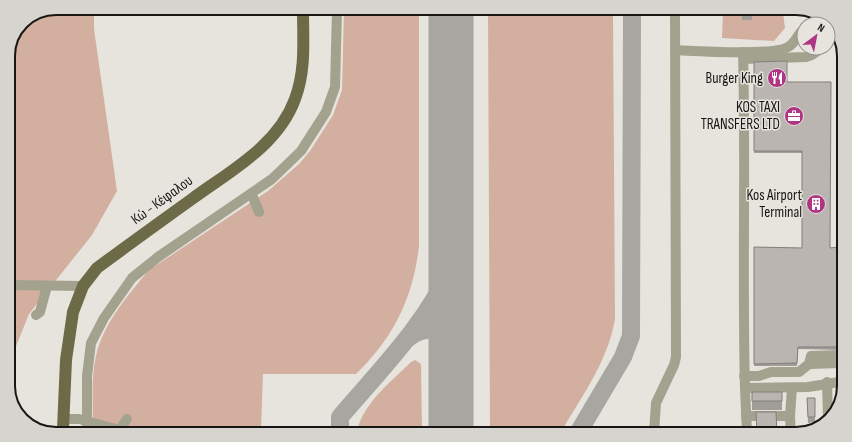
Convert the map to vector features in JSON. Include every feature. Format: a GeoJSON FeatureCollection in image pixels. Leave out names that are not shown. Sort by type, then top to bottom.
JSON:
{"type":"FeatureCollection","features":[{"type":"Feature","properties":{"kind":"main road","name":"Κώ - Κέφαλου"},"geometry":{"type":"LineString","coordinates":[[63,424],[66,360],[72,312],[83,286],[97,268],[251,156],[275,133],[290,112],[299,88],[303,59],[303,15]]}},
{"type":"Feature","properties":{"kind":"street"},"geometry":{"type":"LineString","coordinates":[[88,426],[88,376],[92,343],[104,318],[132,278],[158,257],[252,195],[272,179],[301,151],[326,112],[335,87],[337,15]]}},
{"type":"Feature","properties":{"kind":"street"},"geometry":{"type":"LineString","coordinates":[[654,427],[656,403],[676,358],[675,15]]}},
{"type":"Feature","properties":{"kind":"street"},"geometry":{"type":"LineString","coordinates":[[744,55],[782,50],[792,45],[796,40]]}},
{"type":"Feature","properties":{"kind":"street"},"geometry":{"type":"LineString","coordinates":[[675,50],[744,55],[809,56]]}},
{"type":"Feature","properties":{"kind":"street"},"geometry":{"type":"LineString","coordinates":[[744,55],[745,236],[743,332],[747,427]]}},
{"type":"Feature","properties":{"kind":"street"},"geometry":{"type":"LineString","coordinates":[[252,195],[259,212]]}},
{"type":"Feature","properties":{"kind":"street"},"geometry":{"type":"LineString","coordinates":[[15,285],[83,286]]}},
{"type":"Feature","properties":{"kind":"street"},"geometry":{"type":"LineString","coordinates":[[36,315],[40,312],[47,286]]}},
{"type":"Feature","properties":{"kind":"street"},"geometry":{"type":"LineString","coordinates":[[809,364],[811,356],[837,355]]}},
{"type":"Feature","properties":{"kind":"street"},"geometry":{"type":"LineString","coordinates":[[744,376],[758,376],[771,372],[799,372],[809,364],[837,363]]}},
{"type":"Feature","properties":{"kind":"street"},"geometry":{"type":"LineString","coordinates":[[745,388],[808,387],[827,382],[837,382]]}},
{"type":"Feature","properties":{"kind":"street"},"geometry":{"type":"LineString","coordinates":[[827,382],[828,411]]}},
{"type":"Feature","properties":{"kind":"street"},"geometry":{"type":"LineString","coordinates":[[791,427],[792,388]]}},
{"type":"Feature","properties":{"kind":"street"},"geometry":{"type":"LineString","coordinates":[[746,416],[790,416]]}},
{"type":"Feature","properties":{"kind":"street"},"geometry":{"type":"LineString","coordinates":[[63,424],[79,419],[88,426]]}},
{"type":"Feature","properties":{"kind":"street"},"geometry":{"type":"LineString","coordinates":[[122,427],[126,419]]}},
{"type":"Feature","properties":{"kind":"shaded area"},"geometry":{"type":"Polygon","coordinates":[[[56,15],[94,15],[94,29],[117,191],[92,235],[29,314],[15,349],[16,46],[19,38],[27,27],[40,18],[56,15]]]}},
{"type":"Feature","properties":{"kind":"shaded area"},"geometry":{"type":"Polygon","coordinates":[[[344,15],[419,15],[419,246],[412,283],[400,316],[381,346],[356,374],[263,374],[261,427],[120,427],[93,421],[93,372],[96,356],[104,333],[117,310],[149,270],[268,191],[299,164],[310,151],[333,115],[342,90],[344,15]]]}},
{"type":"Feature","properties":{"kind":"shaded area"},"geometry":{"type":"Polygon","coordinates":[[[488,15],[613,15],[615,319],[612,334],[607,349],[593,378],[564,427],[490,427],[488,15]]]}},
{"type":"Feature","properties":{"kind":"shaded area"},"geometry":{"type":"Polygon","coordinates":[[[723,15],[783,15],[785,28],[774,41],[722,38],[723,15]]]}},
{"type":"Feature","properties":{"kind":"shaded area"},"geometry":{"type":"Polygon","coordinates":[[[415,360],[421,364],[422,427],[359,427],[366,411],[379,393],[411,362],[415,360]]]}},
{"type":"Feature","properties":{"kind":"building","name":"Kos Airport Terminal"},"geometry":{"type":"Polygon","coordinates":[[[787,61],[787,82],[831,82],[830,248],[837,247],[837,347],[798,347],[797,363],[754,364],[754,247],[802,248],[802,151],[754,151],[754,62],[787,61]]]}},
{"type":"Feature","properties":{"kind":"building"},"geometry":{"type":"Polygon","coordinates":[[[752,392],[782,392],[782,401],[752,401],[752,392]]]}},
{"type":"Feature","properties":{"kind":"building"},"geometry":{"type":"Polygon","coordinates":[[[807,398],[815,398],[815,417],[808,417],[807,398]]]}},
{"type":"Feature","properties":{"kind":"building"},"geometry":{"type":"Polygon","coordinates":[[[756,412],[776,412],[777,427],[757,427],[756,412]]]}},
{"type":"Feature","properties":{"kind":"taxiway"},"geometry":{"type":"LineString","coordinates":[[582,427],[623,357],[631,336],[632,15]]}},
{"type":"Feature","properties":{"kind":"taxiway"},"geometry":{"type":"LineString","coordinates":[[340,427],[340,417],[402,345],[429,307],[452,266]]}},
{"type":"Feature","properties":{"kind":"taxiway"},"geometry":{"type":"LineString","coordinates":[[408,338],[423,330],[436,331],[446,339],[452,354]]}},
{"type":"Feature","properties":{"kind":"runway"},"geometry":{"type":"LineString","coordinates":[[451,15],[451,427]]}},
{"type":"Feature","properties":{"kind":"place","name":"Burger King"},"geometry":{"type":"Point","coordinates":[777,78]}},
{"type":"Feature","properties":{"kind":"place","name":"KOS TAXI TRANSFERS LTD"},"geometry":{"type":"Point","coordinates":[794,116]}},
{"type":"Feature","properties":{"kind":"place","name":"Kos Airport Terminal"},"geometry":{"type":"Point","coordinates":[816,204]}}]}
